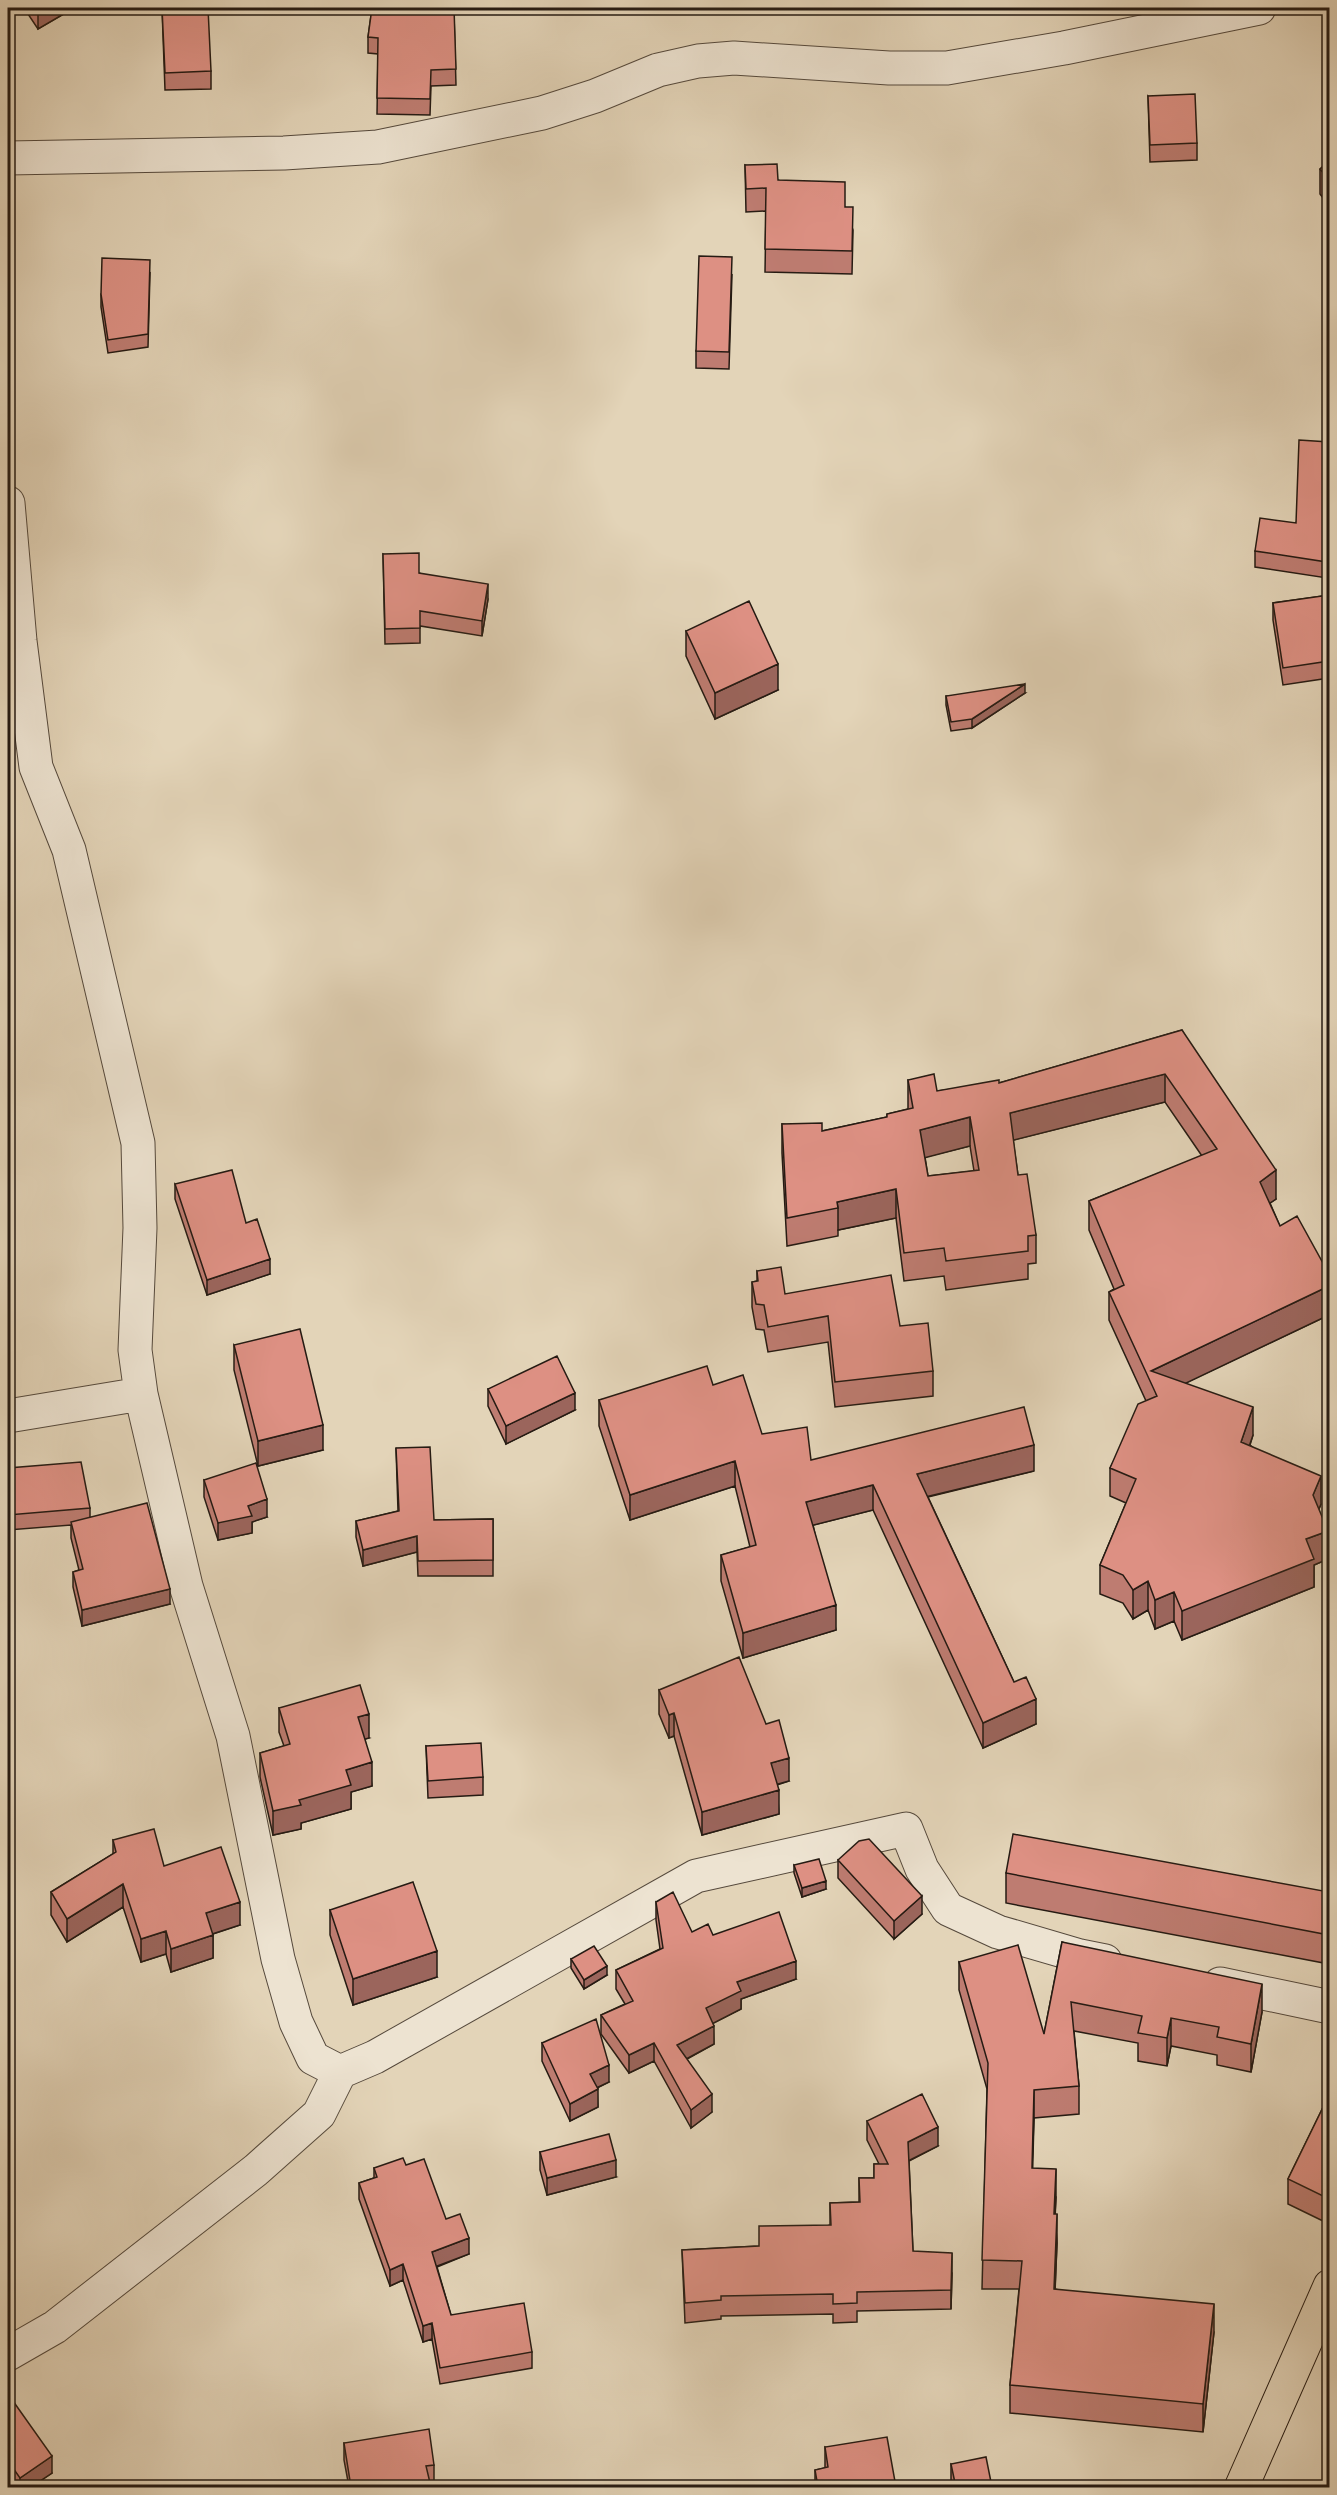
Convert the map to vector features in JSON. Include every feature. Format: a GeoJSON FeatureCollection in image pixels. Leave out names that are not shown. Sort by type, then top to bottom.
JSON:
{"type":"FeatureCollection","features":[{"type":"Feature","properties":{"kind":"main road"},"geometry":{"type":"LineString","coordinates":[[1241,2487],[1329,2286]]}},
{"type":"Feature","properties":{"kind":"street"},"geometry":{"type":"LineString","coordinates":[[8,158],[284,153],[378,147],[542,113],[595,96],[658,70],[698,61],[734,58],[889,68],[947,68],[1064,48],[1259,8]]}},
{"type":"Feature","properties":{"kind":"street"},"geometry":{"type":"LineString","coordinates":[[8,503],[20,640],[36,767],[69,850],[138,1143],[140,1228],[135,1350],[141,1395],[186,1586],[233,1736],[278,1959],[296,2022],[313,2058],[340,2072]]}},
{"type":"Feature","properties":{"kind":"street"},"geometry":{"type":"LineString","coordinates":[[8,1416],[141,1395]]}},
{"type":"Feature","properties":{"kind":"street"},"geometry":{"type":"LineString","coordinates":[[8,2354],[55,2327],[256,2170],[319,2114],[340,2072],[375,2057],[696,1876],[906,1829],[922,1869],[948,1910],[998,1932],[1080,1956],[1132,1966]]}},
{"type":"Feature","properties":{"kind":"street"},"geometry":{"type":"LineString","coordinates":[[1189,1977],[1329,2007]]}},
{"type":"Feature","properties":{"kind":"building"},"geometry":{"type":"Polygon","coordinates":[[[162,8],[208,8],[211,71],[165,73],[162,8]]]}},
{"type":"Feature","properties":{"kind":"building"},"geometry":{"type":"Polygon","coordinates":[[[372,8],[454,8],[456,69],[431,70],[430,99],[377,98],[378,38],[368,37],[372,8]]]}},
{"type":"Feature","properties":{"kind":"building"},"geometry":{"type":"Polygon","coordinates":[[[1195,94],[1197,143],[1150,145],[1148,96],[1195,94]]]}},
{"type":"Feature","properties":{"kind":"building"},"geometry":{"type":"Polygon","coordinates":[[[1329,161],[1329,180],[1320,169],[1329,161]]]}},
{"type":"Feature","properties":{"kind":"building"},"geometry":{"type":"Polygon","coordinates":[[[777,164],[778,180],[845,182],[845,207],[853,207],[852,251],[765,249],[766,188],[746,189],[745,165],[777,164]]]}},
{"type":"Feature","properties":{"kind":"building"},"geometry":{"type":"Polygon","coordinates":[[[699,256],[732,257],[729,352],[696,351],[699,256]]]}},
{"type":"Feature","properties":{"kind":"building"},"geometry":{"type":"Polygon","coordinates":[[[102,258],[150,260],[148,334],[108,340],[101,294],[102,258]]]}},
{"type":"Feature","properties":{"kind":"building"},"geometry":{"type":"Polygon","coordinates":[[[1299,440],[1329,442],[1329,555],[1326,555],[1327,562],[1255,551],[1260,518],[1296,523],[1299,440]]]}},
{"type":"Feature","properties":{"kind":"building"},"geometry":{"type":"Polygon","coordinates":[[[419,553],[419,573],[488,584],[482,621],[420,611],[420,628],[385,629],[383,554],[419,553]]]}},
{"type":"Feature","properties":{"kind":"building"},"geometry":{"type":"Polygon","coordinates":[[[1329,595],[1329,661],[1283,668],[1273,603],[1329,595]]]}},
{"type":"Feature","properties":{"kind":"building"},"geometry":{"type":"Polygon","coordinates":[[[749,601],[778,664],[715,693],[686,631],[749,601]]]}},
{"type":"Feature","properties":{"kind":"building"},"geometry":{"type":"Polygon","coordinates":[[[1025,684],[972,719],[951,722],[946,696],[1025,684]]]}},
{"type":"Feature","properties":{"kind":"building"},"geometry":{"type":"Polygon","coordinates":[[[1182,1030],[1276,1170],[1260,1182],[1280,1226],[1297,1216],[1329,1274],[1329,1286],[1151,1371],[1253,1407],[1241,1442],[1321,1476],[1313,1495],[1328,1531],[1306,1539],[1314,1559],[1182,1611],[1174,1592],[1155,1600],[1148,1581],[1133,1590],[1123,1575],[1100,1565],[1136,1479],[1110,1468],[1138,1404],[1157,1396],[1109,1292],[1124,1285],[1089,1201],[1217,1149],[1165,1074],[1010,1113],[1018,1175],[1027,1174],[1036,1235],[1028,1236],[1028,1251],[946,1261],[944,1248],[904,1253],[896,1189],[837,1202],[838,1208],[787,1218],[782,1124],[822,1123],[822,1131],[887,1117],[887,1114],[913,1108],[908,1080],[934,1074],[937,1091],[999,1080],[999,1083],[1182,1030]],[[970,1117],[920,1130],[928,1176],[979,1170],[970,1117]]]}},
{"type":"Feature","properties":{"kind":"building"},"geometry":{"type":"Polygon","coordinates":[[[232,1170],[246,1223],[257,1219],[270,1259],[207,1280],[175,1184],[232,1170]]]}},
{"type":"Feature","properties":{"kind":"building"},"geometry":{"type":"Polygon","coordinates":[[[781,1267],[785,1294],[891,1275],[900,1326],[928,1323],[933,1371],[835,1382],[828,1316],[768,1327],[764,1305],[756,1304],[752,1282],[758,1281],[757,1271],[781,1267]]]}},
{"type":"Feature","properties":{"kind":"building"},"geometry":{"type":"Polygon","coordinates":[[[300,1329],[323,1425],[258,1441],[234,1345],[300,1329]]]}},
{"type":"Feature","properties":{"kind":"building"},"geometry":{"type":"Polygon","coordinates":[[[557,1356],[575,1393],[506,1426],[488,1389],[557,1356]]]}},
{"type":"Feature","properties":{"kind":"building"},"geometry":{"type":"Polygon","coordinates":[[[707,1366],[713,1385],[743,1375],[762,1434],[807,1427],[811,1460],[1024,1407],[1034,1445],[917,1474],[1014,1682],[1026,1677],[1036,1699],[983,1723],[873,1485],[806,1502],[836,1605],[743,1633],[721,1555],[756,1545],[735,1461],[630,1495],[599,1400],[707,1366]]]}},
{"type":"Feature","properties":{"kind":"building"},"geometry":{"type":"Polygon","coordinates":[[[430,1447],[434,1520],[493,1519],[493,1560],[418,1561],[417,1536],[363,1550],[356,1521],[399,1511],[396,1448],[430,1447]]]}},
{"type":"Feature","properties":{"kind":"building"},"geometry":{"type":"Polygon","coordinates":[[[81,1462],[90,1508],[8,1515],[8,1468],[81,1462]]]}},
{"type":"Feature","properties":{"kind":"building"},"geometry":{"type":"Polygon","coordinates":[[[256,1463],[267,1499],[248,1506],[252,1516],[218,1523],[204,1480],[256,1463]]]}},
{"type":"Feature","properties":{"kind":"building"},"geometry":{"type":"Polygon","coordinates":[[[147,1503],[170,1589],[82,1610],[73,1572],[83,1569],[71,1522],[147,1503]]]}},
{"type":"Feature","properties":{"kind":"building"},"geometry":{"type":"Polygon","coordinates":[[[739,1657],[766,1724],[779,1720],[789,1758],[771,1763],[779,1790],[702,1812],[674,1713],[669,1715],[659,1690],[739,1657]]]}},
{"type":"Feature","properties":{"kind":"building"},"geometry":{"type":"Polygon","coordinates":[[[360,1685],[369,1714],[358,1717],[372,1762],[346,1770],[351,1785],[299,1800],[301,1805],[273,1811],[260,1753],[290,1744],[279,1708],[360,1685]]]}},
{"type":"Feature","properties":{"kind":"building"},"geometry":{"type":"Polygon","coordinates":[[[481,1743],[483,1777],[428,1781],[426,1746],[481,1743]]]}},
{"type":"Feature","properties":{"kind":"building"},"geometry":{"type":"Polygon","coordinates":[[[154,1829],[164,1866],[221,1847],[240,1902],[206,1913],[213,1935],[171,1949],[166,1931],[141,1939],[123,1884],[67,1919],[51,1892],[116,1852],[113,1840],[154,1829]]]}},
{"type":"Feature","properties":{"kind":"building"},"geometry":{"type":"Polygon","coordinates":[[[1013,1834],[1329,1892],[1329,1935],[1006,1873],[1013,1834]]]}},
{"type":"Feature","properties":{"kind":"building"},"geometry":{"type":"Polygon","coordinates":[[[869,1839],[922,1896],[894,1921],[838,1860],[859,1841],[869,1839]]]}},
{"type":"Feature","properties":{"kind":"building"},"geometry":{"type":"Polygon","coordinates":[[[819,1859],[826,1881],[802,1888],[794,1865],[819,1859]]]}},
{"type":"Feature","properties":{"kind":"building"},"geometry":{"type":"Polygon","coordinates":[[[413,1882],[437,1951],[353,1979],[330,1910],[413,1882]]]}},
{"type":"Feature","properties":{"kind":"building"},"geometry":{"type":"Polygon","coordinates":[[[673,1892],[692,1932],[708,1924],[713,1935],[779,1912],[796,1961],[737,1982],[741,1991],[706,2008],[714,2026],[677,2045],[712,2094],[691,2110],[654,2043],[629,2055],[601,2015],[633,2001],[616,1970],[663,1948],[656,1902],[673,1892]]]}},
{"type":"Feature","properties":{"kind":"building"},"geometry":{"type":"Polygon","coordinates":[[[1062,1942],[1262,1984],[1251,2044],[1217,2037],[1219,2027],[1171,2018],[1167,2038],[1138,2033],[1142,2016],[1071,2002],[1079,2086],[1034,2090],[1032,2168],[1056,2169],[1054,2289],[1214,2304],[1203,2404],[1010,2385],[1022,2261],[982,2260],[988,2063],[959,1962],[1018,1945],[1044,2034],[1062,1942]]]}},
{"type":"Feature","properties":{"kind":"building"},"geometry":{"type":"Polygon","coordinates":[[[594,1946],[607,1966],[584,1980],[571,1959],[594,1946]]]}},
{"type":"Feature","properties":{"kind":"building"},"geometry":{"type":"Polygon","coordinates":[[[596,2019],[609,2065],[590,2074],[598,2089],[570,2104],[542,2043],[596,2019]]]}},
{"type":"Feature","properties":{"kind":"building"},"geometry":{"type":"Polygon","coordinates":[[[922,2094],[938,2127],[908,2142],[913,2251],[952,2253],[951,2290],[857,2292],[857,2303],[833,2304],[833,2294],[721,2296],[721,2300],[685,2303],[682,2250],[759,2246],[759,2226],[831,2225],[830,2203],[860,2202],[859,2178],[874,2178],[874,2164],[888,2164],[867,2121],[922,2094]]]}},
{"type":"Feature","properties":{"kind":"building"},"geometry":{"type":"Polygon","coordinates":[[[1329,2095],[1329,2183],[1323,2196],[1288,2179],[1329,2095]]]}},
{"type":"Feature","properties":{"kind":"building"},"geometry":{"type":"Polygon","coordinates":[[[609,2134],[616,2160],[547,2178],[540,2152],[609,2134]]]}},
{"type":"Feature","properties":{"kind":"building"},"geometry":{"type":"Polygon","coordinates":[[[403,2158],[406,2165],[424,2159],[446,2219],[460,2214],[469,2238],[432,2252],[451,2315],[524,2303],[532,2352],[440,2368],[432,2323],[423,2326],[403,2264],[390,2270],[359,2183],[377,2177],[374,2168],[403,2158]]]}},
{"type":"Feature","properties":{"kind":"building"},"geometry":{"type":"Polygon","coordinates":[[[13,2401],[52,2456],[20,2478],[8,2461],[8,2405],[13,2401]]]}},
{"type":"Feature","properties":{"kind":"building"},"geometry":{"type":"Polygon","coordinates":[[[429,2429],[434,2465],[426,2466],[431,2487],[351,2487],[344,2443],[429,2429]]]}},
{"type":"Feature","properties":{"kind":"building"},"geometry":{"type":"Polygon","coordinates":[[[887,2437],[896,2487],[818,2487],[815,2470],[828,2467],[825,2447],[887,2437]]]}},
{"type":"Feature","properties":{"kind":"building"},"geometry":{"type":"Polygon","coordinates":[[[986,2457],[992,2487],[936,2487],[955,2483],[951,2464],[986,2457]]]}}]}
